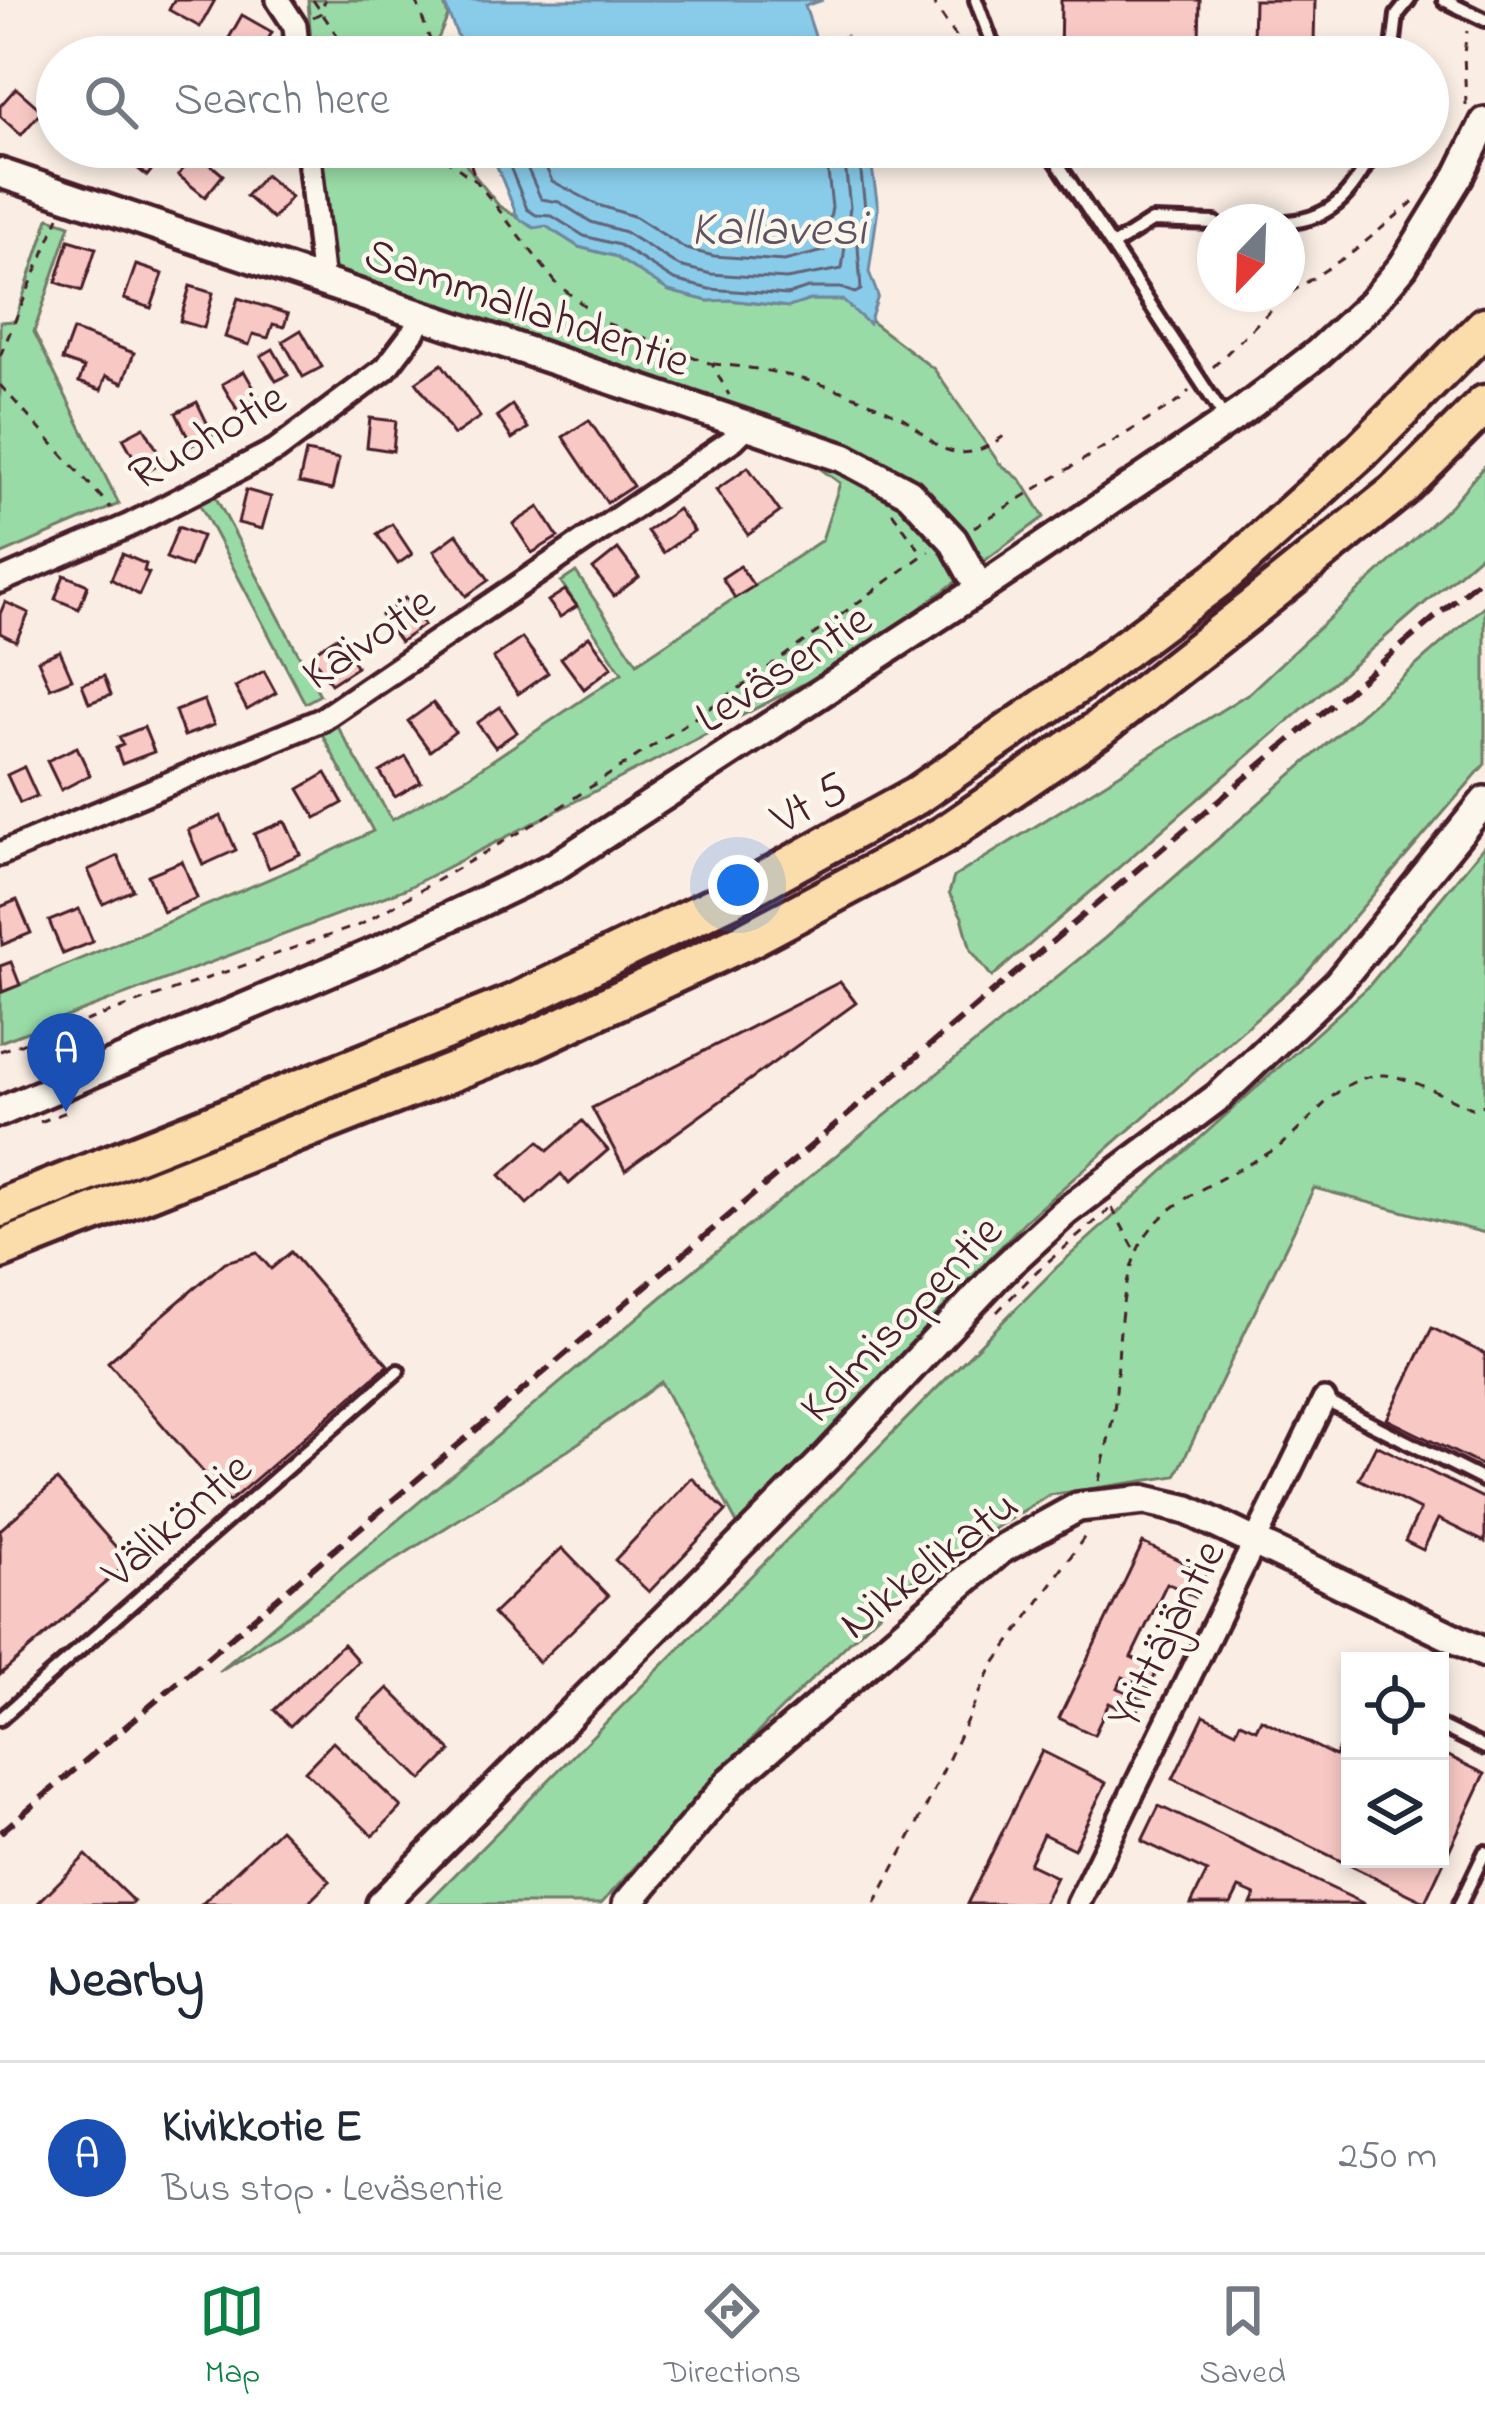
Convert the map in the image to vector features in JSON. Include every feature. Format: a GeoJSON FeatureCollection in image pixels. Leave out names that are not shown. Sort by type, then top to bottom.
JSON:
{"type":"FeatureCollection","features":[{"type":"Feature","properties":{"kind":"highway","name":"Vt 5"},"geometry":{"type":"LineString","coordinates":[[0,1208],[512,1004],[730,898],[916,796],[1074,687],[1226,573],[1362,450],[1485,326]]}},
{"type":"Feature","properties":{"kind":"highway","name":"Vt 5"},"geometry":{"type":"LineString","coordinates":[[0,1250],[529,1042],[747,940],[944,835],[1100,728],[1250,610],[1400,489],[1485,404]]}},
{"type":"Feature","properties":{"kind":"main road","name":"Leväsentie"},"geometry":{"type":"LineString","coordinates":[[0,1112],[424,931],[556,866],[1228,422],[1318,353],[1372,303],[1432,222],[1475,116]]}},
{"type":"Feature","properties":{"kind":"main road","name":"Sammallahdentie"},"geometry":{"type":"LineString","coordinates":[[0,173],[844,458],[909,493],[953,540],[980,589]]}},
{"type":"Feature","properties":{"kind":"main road","name":"Kolmisopentie"},"geometry":{"type":"LineString","coordinates":[[381,1904],[827,1457],[1004,1268],[1065,1213],[1218,1097],[1338,983],[1485,801]]}},
{"type":"Feature","properties":{"kind":"main road","name":"Nikkelikatu"},"geometry":{"type":"LineString","coordinates":[[627,1904],[731,1781],[1000,1550],[1078,1507],[1145,1500],[1189,1510],[1485,1653]]}},
{"type":"Feature","properties":{"kind":"street"},"geometry":{"type":"LineString","coordinates":[[278,0],[296,36]]}},
{"type":"Feature","properties":{"kind":"street"},"geometry":{"type":"LineString","coordinates":[[310,168],[322,283]]}},
{"type":"Feature","properties":{"kind":"street","name":"Ruohotie"},"geometry":{"type":"LineString","coordinates":[[0,581],[128,526],[276,450],[386,368],[420,315]]}},
{"type":"Feature","properties":{"kind":"street","name":"Kaivotie"},"geometry":{"type":"LineString","coordinates":[[0,854],[321,721],[747,426]]}},
{"type":"Feature","properties":{"kind":"street","name":"Yrittäjäntie"},"geometry":{"type":"LineString","coordinates":[[1078,1904],[1324,1400]]}},
{"type":"Feature","properties":{"kind":"lane"},"geometry":{"type":"LineString","coordinates":[[976,0],[990,36]]}},
{"type":"Feature","properties":{"kind":"lane"},"geometry":{"type":"LineString","coordinates":[[1394,36],[1397,15],[1409,0]]}},
{"type":"Feature","properties":{"kind":"lane"},"geometry":{"type":"LineString","coordinates":[[1444,0],[1485,20]]}},
{"type":"Feature","properties":{"kind":"lane"},"geometry":{"type":"LineString","coordinates":[[1061,168],[1228,422]]}},
{"type":"Feature","properties":{"kind":"lane"},"geometry":{"type":"LineString","coordinates":[[1305,218],[1325,214],[1344,201],[1364,168]]}},
{"type":"Feature","properties":{"kind":"lane"},"geometry":{"type":"LineString","coordinates":[[1114,245],[1152,221],[1197,222]]}},
{"type":"Feature","properties":{"kind":"lane","name":"Väliköntie"},"geometry":{"type":"LineString","coordinates":[[0,1719],[398,1371]]}},
{"type":"Feature","properties":{"kind":"lane"},"geometry":{"type":"LineString","coordinates":[[1324,1400],[1485,1481]]}},
{"type":"Feature","properties":{"kind":"lane"},"geometry":{"type":"LineString","coordinates":[[1449,1730],[1485,1748]]}},
{"type":"Feature","properties":{"kind":"lane"},"geometry":{"type":"LineString","coordinates":[[1460,1904],[1485,1852]]}},
{"type":"Feature","properties":{"kind":"path"},"geometry":{"type":"LineString","coordinates":[[313,0],[337,36]]}},
{"type":"Feature","properties":{"kind":"path"},"geometry":{"type":"LineString","coordinates":[[320,13],[325,0]]}},
{"type":"Feature","properties":{"kind":"path"},"geometry":{"type":"LineString","coordinates":[[416,0],[429,36]]}},
{"type":"Feature","properties":{"kind":"path"},"geometry":{"type":"LineString","coordinates":[[931,0],[956,36]]}},
{"type":"Feature","properties":{"kind":"path"},"geometry":{"type":"LineString","coordinates":[[1471,11],[1463,53],[1475,116]]}},
{"type":"Feature","properties":{"kind":"path"},"geometry":{"type":"LineString","coordinates":[[457,168],[476,182],[557,284],[606,323],[712,364],[756,367],[859,395],[910,421],[945,449],[979,453],[1007,434]]}},
{"type":"Feature","properties":{"kind":"path"},"geometry":{"type":"LineString","coordinates":[[472,168],[476,182]]}},
{"type":"Feature","properties":{"kind":"path"},"geometry":{"type":"LineString","coordinates":[[953,540],[1178,401],[1284,296],[1353,252],[1417,199]]}},
{"type":"Feature","properties":{"kind":"path"},"geometry":{"type":"LineString","coordinates":[[0,356],[62,210]]}},
{"type":"Feature","properties":{"kind":"path"},"geometry":{"type":"LineString","coordinates":[[712,364],[747,426]]}},
{"type":"Feature","properties":{"kind":"path"},"geometry":{"type":"LineString","coordinates":[[0,385],[128,526]]}},
{"type":"Feature","properties":{"kind":"path"},"geometry":{"type":"LineString","coordinates":[[0,1051],[362,924],[544,818],[744,685],[923,554]]}},
{"type":"Feature","properties":{"kind":"path"},"geometry":{"type":"LineString","coordinates":[[1096,1492],[1116,1394],[1117,1330],[1136,1251],[1180,1202],[1284,1143],[1319,1107],[1354,1081],[1387,1075],[1472,1108],[1485,1105]]}},
{"type":"Feature","properties":{"kind":"path"},"geometry":{"type":"LineString","coordinates":[[988,1321],[1037,1271],[1112,1208],[1136,1251]]}},
{"type":"Feature","properties":{"kind":"path"},"geometry":{"type":"LineString","coordinates":[[874,1904],[991,1669],[1089,1530]]}},
{"type":"Feature","properties":{"kind":"green space"},"geometry":{"type":"Polygon","coordinates":[[[308,0],[443,0],[448,16],[439,36],[311,36],[308,0]]]}},
{"type":"Feature","properties":{"kind":"green space"},"geometry":{"type":"Polygon","coordinates":[[[318,168],[469,168],[499,206],[534,227],[546,226],[579,247],[614,256],[670,291],[708,301],[788,307],[810,300],[843,300],[934,369],[999,463],[1021,480],[1044,517],[848,661],[405,889],[0,1042],[0,993],[373,831],[322,734],[337,726],[392,820],[469,776],[622,673],[561,582],[576,572],[637,663],[822,540],[840,483],[747,415],[325,278],[318,168]]]}},
{"type":"Feature","properties":{"kind":"green space"},"geometry":{"type":"Polygon","coordinates":[[[49,218],[70,225],[34,332],[119,504],[0,555],[0,322],[15,321],[49,218]]]}},
{"type":"Feature","properties":{"kind":"green space"},"geometry":{"type":"Polygon","coordinates":[[[1485,465],[1485,551],[992,977],[971,950],[949,893],[954,877],[1249,693],[1451,505],[1485,465]]]}},
{"type":"Feature","properties":{"kind":"green space"},"geometry":{"type":"Polygon","coordinates":[[[215,496],[320,695],[305,703],[199,503],[215,496]]]}},
{"type":"Feature","properties":{"kind":"green space"},"geometry":{"type":"Polygon","coordinates":[[[1485,605],[1485,764],[1302,978],[1025,1221],[739,1527],[661,1382],[573,1447],[218,1672],[683,1279],[1105,938],[1485,605]]]}},
{"type":"Feature","properties":{"kind":"green space"},"geometry":{"type":"Polygon","coordinates":[[[1485,845],[1485,1233],[1314,1188],[1176,1476],[1049,1495],[917,1576],[765,1725],[601,1904],[426,1904],[1057,1267],[1368,987],[1485,845]]]}},
{"type":"Feature","properties":{"kind":"water","name":"Kallavesi"},"geometry":{"type":"Polygon","coordinates":[[[443,0],[823,0],[805,6],[815,36],[458,36],[443,0]]]}},
{"type":"Feature","properties":{"kind":"water","name":"Kallavesi"},"geometry":{"type":"Polygon","coordinates":[[[498,168],[872,168],[878,208],[869,272],[878,296],[869,324],[842,300],[810,300],[789,307],[708,301],[669,291],[614,256],[579,247],[546,226],[534,228],[518,218],[498,168]]]}},
{"type":"Feature","properties":{"kind":"building"},"geometry":{"type":"Polygon","coordinates":[[[174,0],[215,0],[200,27],[169,10],[174,0]]]}},
{"type":"Feature","properties":{"kind":"building"},"geometry":{"type":"Polygon","coordinates":[[[1061,0],[1200,0],[1199,36],[1060,36],[1061,0]]]}},
{"type":"Feature","properties":{"kind":"building"},"geometry":{"type":"Polygon","coordinates":[[[1254,0],[1315,0],[1314,36],[1253,36],[1254,0]]]}},
{"type":"Feature","properties":{"kind":"building"},"geometry":{"type":"Polygon","coordinates":[[[242,15],[272,32],[270,36],[230,36],[242,15]]]}},
{"type":"Feature","properties":{"kind":"building"},"geometry":{"type":"Polygon","coordinates":[[[16,88],[36,106],[36,118],[21,135],[0,116],[0,106],[16,88]]]}},
{"type":"Feature","properties":{"kind":"building"},"geometry":{"type":"Polygon","coordinates":[[[184,168],[215,168],[223,175],[205,197],[178,175],[184,168]]]}},
{"type":"Feature","properties":{"kind":"building"},"geometry":{"type":"Polygon","coordinates":[[[265,175],[291,197],[273,219],[246,196],[265,175]]]}},
{"type":"Feature","properties":{"kind":"building"},"geometry":{"type":"Polygon","coordinates":[[[69,240],[96,248],[82,291],[56,282],[69,240]]]}},
{"type":"Feature","properties":{"kind":"building"},"geometry":{"type":"Polygon","coordinates":[[[136,265],[163,274],[151,308],[124,299],[136,265]]]}},
{"type":"Feature","properties":{"kind":"building"},"geometry":{"type":"Polygon","coordinates":[[[190,286],[213,293],[204,328],[180,321],[190,286]]]}},
{"type":"Feature","properties":{"kind":"building"},"geometry":{"type":"Polygon","coordinates":[[[238,298],[288,314],[284,327],[273,324],[268,338],[253,334],[249,345],[225,337],[238,298]]]}},
{"type":"Feature","properties":{"kind":"building"},"geometry":{"type":"Polygon","coordinates":[[[73,330],[134,353],[123,383],[106,376],[101,390],[79,382],[84,368],[62,360],[73,330]]]}},
{"type":"Feature","properties":{"kind":"building"},"geometry":{"type":"Polygon","coordinates":[[[301,330],[322,367],[303,377],[283,341],[301,330]]]}},
{"type":"Feature","properties":{"kind":"building"},"geometry":{"type":"Polygon","coordinates":[[[273,349],[288,375],[276,381],[261,356],[273,349]]]}},
{"type":"Feature","properties":{"kind":"building"},"geometry":{"type":"Polygon","coordinates":[[[442,364],[480,417],[454,435],[416,382],[442,364]]]}},
{"type":"Feature","properties":{"kind":"building"},"geometry":{"type":"Polygon","coordinates":[[[244,371],[263,404],[241,416],[222,384],[244,371]]]}},
{"type":"Feature","properties":{"kind":"building"},"geometry":{"type":"Polygon","coordinates":[[[197,402],[213,435],[192,445],[176,413],[197,402]]]}},
{"type":"Feature","properties":{"kind":"building"},"geometry":{"type":"Polygon","coordinates":[[[512,405],[528,428],[512,439],[497,416],[512,405]]]}},
{"type":"Feature","properties":{"kind":"building"},"geometry":{"type":"Polygon","coordinates":[[[370,418],[396,421],[393,451],[367,447],[370,418]]]}},
{"type":"Feature","properties":{"kind":"building"},"geometry":{"type":"Polygon","coordinates":[[[589,420],[633,486],[607,503],[563,437],[589,420]]]}},
{"type":"Feature","properties":{"kind":"building"},"geometry":{"type":"Polygon","coordinates":[[[144,427],[164,462],[143,474],[123,438],[144,427]]]}},
{"type":"Feature","properties":{"kind":"building"},"geometry":{"type":"Polygon","coordinates":[[[306,452],[339,459],[332,490],[299,483],[306,452]]]}},
{"type":"Feature","properties":{"kind":"building"},"geometry":{"type":"Polygon","coordinates":[[[748,467],[780,512],[748,535],[716,490],[748,467]]]}},
{"type":"Feature","properties":{"kind":"building"},"geometry":{"type":"Polygon","coordinates":[[[246,490],[271,497],[262,529],[238,523],[246,490]]]}},
{"type":"Feature","properties":{"kind":"building"},"geometry":{"type":"Polygon","coordinates":[[[539,507],[558,537],[532,553],[513,524],[539,507]]]}},
{"type":"Feature","properties":{"kind":"building"},"geometry":{"type":"Polygon","coordinates":[[[678,509],[694,531],[663,553],[647,531],[678,509]]]}},
{"type":"Feature","properties":{"kind":"building"},"geometry":{"type":"Polygon","coordinates":[[[392,524],[412,554],[398,564],[377,534],[392,524]]]}},
{"type":"Feature","properties":{"kind":"building"},"geometry":{"type":"Polygon","coordinates":[[[178,527],[202,536],[190,567],[166,558],[178,527]]]}},
{"type":"Feature","properties":{"kind":"building"},"geometry":{"type":"Polygon","coordinates":[[[457,534],[489,580],[466,596],[434,551],[457,534]]]}},
{"type":"Feature","properties":{"kind":"building"},"geometry":{"type":"Polygon","coordinates":[[[618,549],[639,577],[614,596],[593,569],[618,549]]]}},
{"type":"Feature","properties":{"kind":"building"},"geometry":{"type":"Polygon","coordinates":[[[122,554],[146,564],[144,571],[149,573],[139,595],[111,579],[122,554]]]}},
{"type":"Feature","properties":{"kind":"building"},"geometry":{"type":"Polygon","coordinates":[[[740,566],[754,586],[735,598],[722,578],[740,566]]]}},
{"type":"Feature","properties":{"kind":"building"},"geometry":{"type":"Polygon","coordinates":[[[64,575],[88,585],[79,609],[55,599],[64,575]]]}},
{"type":"Feature","properties":{"kind":"building"},"geometry":{"type":"Polygon","coordinates":[[[565,590],[577,606],[560,617],[548,601],[565,590]]]}},
{"type":"Feature","properties":{"kind":"building"},"geometry":{"type":"Polygon","coordinates":[[[405,598],[424,625],[400,642],[381,615],[405,598]]]}},
{"type":"Feature","properties":{"kind":"building"},"geometry":{"type":"Polygon","coordinates":[[[5,602],[29,613],[16,641],[0,633],[5,602]]]}},
{"type":"Feature","properties":{"kind":"building"},"geometry":{"type":"Polygon","coordinates":[[[589,636],[612,667],[584,689],[561,658],[589,636]]]}},
{"type":"Feature","properties":{"kind":"building"},"geometry":{"type":"Polygon","coordinates":[[[337,637],[357,667],[331,684],[311,654],[337,637]]]}},
{"type":"Feature","properties":{"kind":"building"},"geometry":{"type":"Polygon","coordinates":[[[522,638],[548,673],[518,694],[493,658],[522,638]]]}},
{"type":"Feature","properties":{"kind":"building"},"geometry":{"type":"Polygon","coordinates":[[[60,651],[72,679],[50,688],[38,660],[60,651]]]}},
{"type":"Feature","properties":{"kind":"building"},"geometry":{"type":"Polygon","coordinates":[[[264,671],[276,693],[247,710],[235,687],[264,671]]]}},
{"type":"Feature","properties":{"kind":"building"},"geometry":{"type":"Polygon","coordinates":[[[104,676],[111,695],[89,703],[82,684],[104,676]]]}},
{"type":"Feature","properties":{"kind":"building"},"geometry":{"type":"Polygon","coordinates":[[[204,700],[214,725],[184,736],[175,711],[204,700]]]}},
{"type":"Feature","properties":{"kind":"building"},"geometry":{"type":"Polygon","coordinates":[[[433,703],[455,732],[430,751],[408,721],[433,703]]]}},
{"type":"Feature","properties":{"kind":"building"},"geometry":{"type":"Polygon","coordinates":[[[500,707],[517,732],[495,747],[477,723],[500,707]]]}},
{"type":"Feature","properties":{"kind":"building"},"geometry":{"type":"Polygon","coordinates":[[[144,727],[154,752],[122,764],[116,748],[123,745],[119,737],[144,727]]]}},
{"type":"Feature","properties":{"kind":"building"},"geometry":{"type":"Polygon","coordinates":[[[77,747],[90,775],[61,790],[47,761],[77,747]]]}},
{"type":"Feature","properties":{"kind":"building"},"geometry":{"type":"Polygon","coordinates":[[[406,757],[421,782],[395,797],[380,772],[406,757]]]}},
{"type":"Feature","properties":{"kind":"building"},"geometry":{"type":"Polygon","coordinates":[[[24,767],[37,796],[20,803],[7,775],[24,767]]]}},
{"type":"Feature","properties":{"kind":"building"},"geometry":{"type":"Polygon","coordinates":[[[326,773],[343,803],[316,818],[299,789],[326,773]]]}},
{"type":"Feature","properties":{"kind":"building"},"geometry":{"type":"Polygon","coordinates":[[[221,816],[236,850],[203,865],[188,830],[221,816]]]}},
{"type":"Feature","properties":{"kind":"building"},"geometry":{"type":"Polygon","coordinates":[[[285,821],[300,854],[269,868],[254,834],[285,821]]]}},
{"type":"Feature","properties":{"kind":"building"},"geometry":{"type":"Polygon","coordinates":[[[118,856],[133,890],[103,904],[88,870],[118,856]]]}},
{"type":"Feature","properties":{"kind":"building"},"geometry":{"type":"Polygon","coordinates":[[[182,861],[197,898],[163,912],[148,875],[182,861]]]}},
{"type":"Feature","properties":{"kind":"building"},"geometry":{"type":"Polygon","coordinates":[[[17,900],[31,933],[2,945],[0,907],[17,900]]]}},
{"type":"Feature","properties":{"kind":"building"},"geometry":{"type":"Polygon","coordinates":[[[79,909],[93,942],[63,954],[49,921],[79,909]]]}},
{"type":"Feature","properties":{"kind":"building"},"geometry":{"type":"Polygon","coordinates":[[[11,962],[20,985],[2,992],[0,966],[11,962]]]}},
{"type":"Feature","properties":{"kind":"building"},"geometry":{"type":"Polygon","coordinates":[[[840,982],[856,1003],[625,1170],[592,1108],[840,982]]]}},
{"type":"Feature","properties":{"kind":"building"},"geometry":{"type":"Polygon","coordinates":[[[582,1121],[608,1150],[569,1184],[561,1174],[527,1204],[500,1175],[539,1141],[548,1151],[582,1121]]]}},
{"type":"Feature","properties":{"kind":"building"},"geometry":{"type":"Polygon","coordinates":[[[291,1252],[388,1365],[229,1502],[108,1362],[225,1262],[257,1253],[271,1269],[291,1252]]]}},
{"type":"Feature","properties":{"kind":"building"},"geometry":{"type":"Polygon","coordinates":[[[1432,1328],[1485,1354],[1485,1467],[1387,1419],[1432,1328]]]}},
{"type":"Feature","properties":{"kind":"building"},"geometry":{"type":"Polygon","coordinates":[[[1376,1445],[1485,1499],[1485,1542],[1438,1519],[1423,1550],[1405,1541],[1420,1510],[1359,1479],[1376,1445]]]}},
{"type":"Feature","properties":{"kind":"building"},"geometry":{"type":"Polygon","coordinates":[[[692,1478],[726,1511],[649,1592],[615,1560],[692,1478]]]}},
{"type":"Feature","properties":{"kind":"building"},"geometry":{"type":"Polygon","coordinates":[[[57,1480],[129,1562],[0,1675],[0,1530],[57,1480]]]}},
{"type":"Feature","properties":{"kind":"building"},"geometry":{"type":"Polygon","coordinates":[[[1143,1543],[1206,1573],[1195,1597],[1167,1583],[1131,1657],[1158,1669],[1148,1689],[1123,1677],[1118,1688],[1143,1700],[1135,1716],[1109,1703],[1094,1735],[1059,1718],[1143,1543]]]}},
{"type":"Feature","properties":{"kind":"building"},"geometry":{"type":"Polygon","coordinates":[[[562,1548],[608,1596],[539,1662],[493,1614],[562,1548]]]}},
{"type":"Feature","properties":{"kind":"building"},"geometry":{"type":"Polygon","coordinates":[[[343,1644],[358,1661],[290,1726],[274,1710],[343,1644]]]}},
{"type":"Feature","properties":{"kind":"building"},"geometry":{"type":"Polygon","coordinates":[[[388,1688],[451,1751],[422,1780],[358,1717],[388,1688]]]}},
{"type":"Feature","properties":{"kind":"building"},"geometry":{"type":"Polygon","coordinates":[[[1204,1715],[1236,1731],[1240,1722],[1256,1729],[1261,1719],[1335,1756],[1341,1744],[1341,1861],[1173,1779],[1204,1715]]]}},
{"type":"Feature","properties":{"kind":"building"},"geometry":{"type":"Polygon","coordinates":[[[333,1742],[401,1807],[373,1836],[305,1771],[333,1742]]]}},
{"type":"Feature","properties":{"kind":"building"},"geometry":{"type":"Polygon","coordinates":[[[1042,1751],[1106,1783],[1074,1849],[1043,1834],[1029,1864],[1056,1877],[1043,1904],[967,1904],[1042,1751]]]}},
{"type":"Feature","properties":{"kind":"building"},"geometry":{"type":"Polygon","coordinates":[[[1449,1756],[1485,1774],[1449,1851],[1449,1756]]]}},
{"type":"Feature","properties":{"kind":"building"},"geometry":{"type":"Polygon","coordinates":[[[1159,1806],[1365,1904],[1251,1904],[1255,1895],[1239,1888],[1231,1904],[1191,1904],[1207,1872],[1142,1841],[1159,1806]]]}},
{"type":"Feature","properties":{"kind":"building"},"geometry":{"type":"Polygon","coordinates":[[[280,1829],[330,1881],[307,1904],[202,1904],[280,1829]]]}},
{"type":"Feature","properties":{"kind":"building"},"geometry":{"type":"Polygon","coordinates":[[[86,1855],[134,1902],[37,1904],[86,1855]]]}},
{"type":"Feature","properties":{"kind":"building"},"geometry":{"type":"Polygon","coordinates":[[[1355,1868],[1441,1868],[1425,1902],[1355,1868]]]}},
{"type":"Feature","properties":{"kind":"railway"},"geometry":{"type":"LineString","coordinates":[[0,1833],[1485,575]]}},
{"type":"Feature","properties":{"kind":"place","name":"Kivikkotie E"},"geometry":{"type":"Point","coordinates":[66,1112]}}]}
